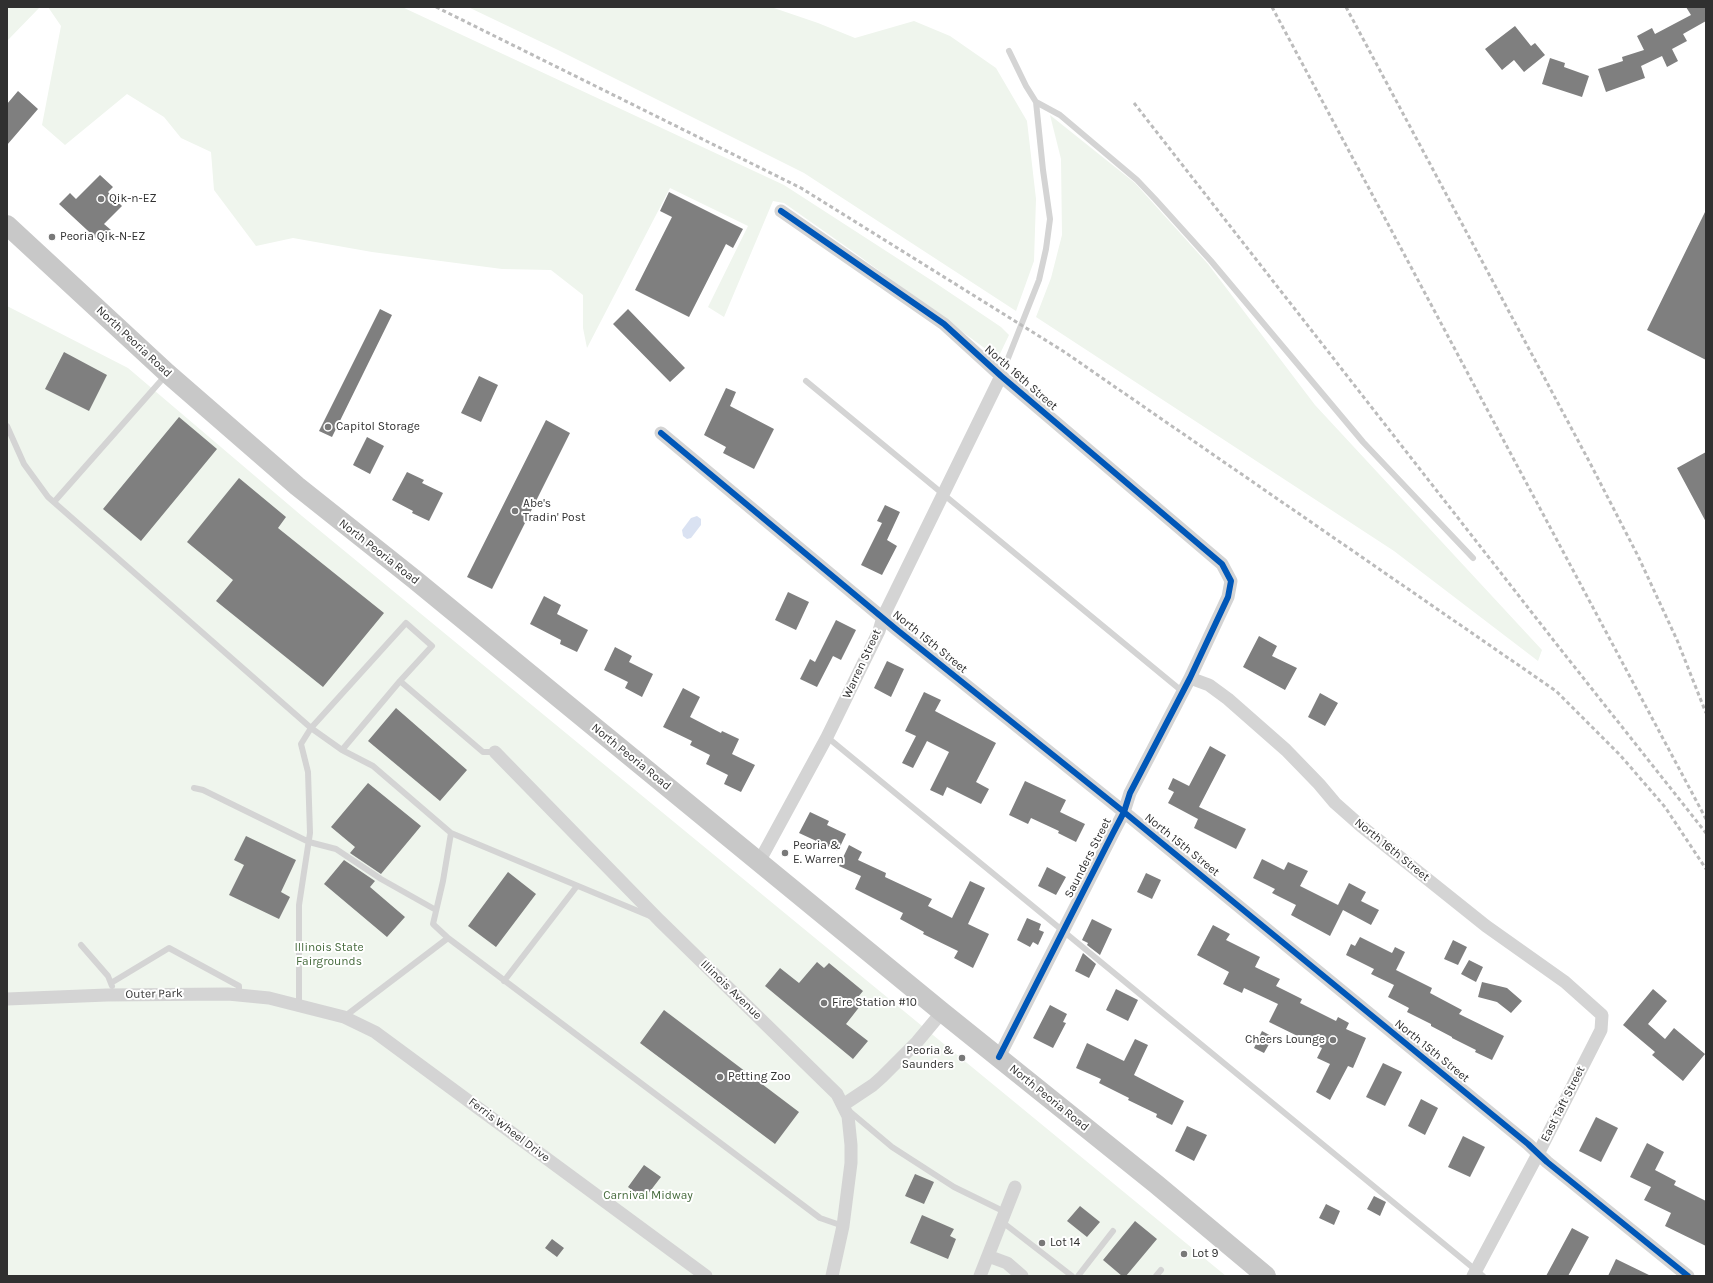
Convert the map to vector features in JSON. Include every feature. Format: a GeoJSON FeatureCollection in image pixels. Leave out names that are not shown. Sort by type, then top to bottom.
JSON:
{"type":"FeatureCollection","features":[{"type":"Feature","properties":{"kind":"main road","name":"North Peoria Road"},"geometry":{"type":"LineString","coordinates":[[7,225],[167,373],[297,486],[414,579],[942,1012],[1156,1184],[1266,1276]]}},
{"type":"Feature","properties":{"kind":"street","name":"North 16th Street"},"geometry":{"type":"LineString","coordinates":[[781,211],[944,324],[1001,376],[1222,564],[1231,581]]}},
{"type":"Feature","properties":{"kind":"street","name":"Warren Street"},"geometry":{"type":"LineString","coordinates":[[759,862],[827,737],[879,631],[883,617],[1001,376]]}},
{"type":"Feature","properties":{"kind":"street","name":"North 15th Street"},"geometry":{"type":"LineString","coordinates":[[661,433],[883,617],[1124,812],[1688,1276]]}},
{"type":"Feature","properties":{"kind":"street","name":"Saunders Street"},"geometry":{"type":"LineString","coordinates":[[999,1057],[1124,812],[1130,793],[1190,678],[1228,598],[1231,581]]}},
{"type":"Feature","properties":{"kind":"street","name":"North 16th Street"},"geometry":{"type":"LineString","coordinates":[[1190,678],[1209,685],[1228,699],[1286,750],[1335,803],[1361,826],[1486,926],[1565,982],[1602,1015]]}},
{"type":"Feature","properties":{"kind":"street","name":"Illinois Avenue"},"geometry":{"type":"LineString","coordinates":[[495,752],[659,920],[837,1094],[848,1116],[851,1145],[849,1183],[843,1226],[832,1276]]}},
{"type":"Feature","properties":{"kind":"street","name":"Outer Park"},"geometry":{"type":"LineString","coordinates":[[7,999],[114,989],[240,994],[269,998],[299,1007]]}},
{"type":"Feature","properties":{"kind":"street","name":"Ferris Wheel Drive"},"geometry":{"type":"LineString","coordinates":[[299,1007],[344,1017],[375,1032],[706,1276]]}},
{"type":"Feature","properties":{"kind":"street"},"geometry":{"type":"LineString","coordinates":[[843,1104],[873,1085],[885,1074],[917,1042],[942,1012]]}},
{"type":"Feature","properties":{"kind":"street","name":"East Taft Street"},"geometry":{"type":"LineString","coordinates":[[1478,1274],[1601,1030],[1602,1015]]}},
{"type":"Feature","properties":{"kind":"street"},"geometry":{"type":"LineString","coordinates":[[980,1276],[1015,1187]]}},
{"type":"Feature","properties":{"kind":"street"},"geometry":{"type":"LineString","coordinates":[[988,1256],[1007,1263],[1022,1276]]}},
{"type":"Feature","properties":{"kind":"lane"},"geometry":{"type":"LineString","coordinates":[[1001,376],[1040,280],[1050,219],[1036,102],[1026,86],[1009,51]]}},
{"type":"Feature","properties":{"kind":"lane"},"geometry":{"type":"LineString","coordinates":[[1036,102],[1066,120],[1131,175],[1155,199],[1211,261],[1363,442],[1473,558]]}},
{"type":"Feature","properties":{"kind":"lane"},"geometry":{"type":"LineString","coordinates":[[54,502],[167,373]]}},
{"type":"Feature","properties":{"kind":"lane"},"geometry":{"type":"LineString","coordinates":[[806,381],[1183,692]]}},
{"type":"Feature","properties":{"kind":"lane"},"geometry":{"type":"LineString","coordinates":[[7,426],[24,464],[48,497],[311,728],[342,750],[373,766],[451,833],[659,920]]}},
{"type":"Feature","properties":{"kind":"lane"},"geometry":{"type":"LineString","coordinates":[[299,1007],[299,905],[310,833],[308,772],[302,744],[311,728],[406,624],[432,646],[400,681],[342,750]]}},
{"type":"Feature","properties":{"kind":"lane"},"geometry":{"type":"LineString","coordinates":[[400,681],[483,752],[495,752]]}},
{"type":"Feature","properties":{"kind":"lane"},"geometry":{"type":"LineString","coordinates":[[827,737],[1478,1274]]}},
{"type":"Feature","properties":{"kind":"lane"},"geometry":{"type":"LineString","coordinates":[[194,788],[203,790],[309,842],[336,848],[366,870],[436,910]]}},
{"type":"Feature","properties":{"kind":"lane"},"geometry":{"type":"LineString","coordinates":[[451,833],[443,881],[433,924],[448,938],[820,1218],[843,1226]]}},
{"type":"Feature","properties":{"kind":"lane"},"geometry":{"type":"LineString","coordinates":[[504,980],[577,886]]}},
{"type":"Feature","properties":{"kind":"lane"},"geometry":{"type":"LineString","coordinates":[[344,1017],[448,938]]}},
{"type":"Feature","properties":{"kind":"lane"},"geometry":{"type":"LineString","coordinates":[[80,945],[108,976],[114,989],[169,948],[239,986],[240,994]]}},
{"type":"Feature","properties":{"kind":"lane"},"geometry":{"type":"LineString","coordinates":[[843,1104],[892,1147],[954,1187],[1003,1216],[1072,1276]]}},
{"type":"Feature","properties":{"kind":"lane"},"geometry":{"type":"LineString","coordinates":[[1078,1276],[1114,1231]]}},
{"type":"Feature","properties":{"kind":"lane"},"geometry":{"type":"LineString","coordinates":[[1156,1276],[1161,1270]]}},
{"type":"Feature","properties":{"kind":"green space"},"geometry":{"type":"Polygon","coordinates":[[[7,7],[40,7],[7,41],[7,7]]]}},
{"type":"Feature","properties":{"kind":"green space"},"geometry":{"type":"Polygon","coordinates":[[[48,7],[402,7],[784,185],[934,282],[1001,327],[1009,335],[998,358],[784,203],[773,201],[724,317],[708,307],[748,226],[670,188],[587,348],[583,328],[583,295],[551,270],[502,269],[372,252],[293,238],[256,246],[214,190],[211,152],[181,138],[164,117],[127,94],[65,145],[42,125],[61,26],[48,7]]]}},
{"type":"Feature","properties":{"kind":"green space"},"geometry":{"type":"Polygon","coordinates":[[[468,7],[771,7],[818,23],[855,38],[914,21],[950,36],[996,68],[1027,121],[1036,199],[1034,261],[1016,311],[804,173],[558,50],[468,7]]]}},
{"type":"Feature","properties":{"kind":"green space"},"geometry":{"type":"Polygon","coordinates":[[[1050,115],[1135,183],[1208,264],[1315,405],[1542,650],[1538,661],[1394,551],[1036,317],[1051,278],[1062,235],[1061,159],[1050,115]]]}},
{"type":"Feature","properties":{"kind":"green space","name":"Illinois State Fairgrounds"},"geometry":{"type":"Polygon","coordinates":[[[7,306],[128,368],[302,516],[1226,1276],[7,1276],[7,306]]]}},
{"type":"Feature","properties":{"kind":"water"},"geometry":{"type":"Polygon","coordinates":[[[697,516],[701,519],[701,525],[691,538],[687,539],[683,536],[682,530],[691,518],[697,516]]]}},
{"type":"Feature","properties":{"kind":"building"},"geometry":{"type":"Polygon","coordinates":[[[1686,7],[1706,7],[1706,21],[1683,34],[1687,41],[1672,49],[1678,61],[1667,67],[1662,56],[1641,66],[1645,78],[1606,92],[1598,69],[1623,61],[1622,57],[1644,50],[1637,36],[1652,28],[1655,34],[1691,15],[1686,7]]]}},
{"type":"Feature","properties":{"kind":"building"},"geometry":{"type":"Polygon","coordinates":[[[1515,26],[1531,46],[1535,43],[1545,55],[1524,72],[1514,60],[1502,70],[1485,49],[1515,26]]]}},
{"type":"Feature","properties":{"kind":"building"},"geometry":{"type":"Polygon","coordinates":[[[1550,58],[1565,63],[1564,67],[1589,76],[1582,97],[1542,84],[1550,58]]]}},
{"type":"Feature","properties":{"kind":"building"},"geometry":{"type":"Polygon","coordinates":[[[18,91],[38,109],[7,145],[7,104],[18,91]]]}},
{"type":"Feature","properties":{"kind":"building"},"geometry":{"type":"Polygon","coordinates":[[[100,175],[113,187],[108,192],[122,206],[104,224],[111,230],[100,242],[59,204],[70,193],[76,199],[100,175]]]}},
{"type":"Feature","properties":{"kind":"building"},"geometry":{"type":"Polygon","coordinates":[[[669,192],[743,229],[733,248],[726,244],[689,317],[635,290],[672,217],[660,211],[669,192]]]}},
{"type":"Feature","properties":{"kind":"building"},"geometry":{"type":"Polygon","coordinates":[[[1706,210],[1706,360],[1647,330],[1706,210]]]}},
{"type":"Feature","properties":{"kind":"building"},"geometry":{"type":"Polygon","coordinates":[[[380,309],[392,315],[332,437],[319,431],[380,309]]]}},
{"type":"Feature","properties":{"kind":"building"},"geometry":{"type":"Polygon","coordinates":[[[628,309],[685,368],[670,382],[613,324],[628,309]]]}},
{"type":"Feature","properties":{"kind":"building"},"geometry":{"type":"Polygon","coordinates":[[[64,352],[107,375],[89,411],[45,389],[64,352]]]}},
{"type":"Feature","properties":{"kind":"building"},"geometry":{"type":"Polygon","coordinates":[[[479,376],[498,385],[481,422],[461,413],[479,376]]]}},
{"type":"Feature","properties":{"kind":"building"},"geometry":{"type":"Polygon","coordinates":[[[726,388],[736,392],[730,406],[774,429],[754,469],[723,453],[726,447],[704,435],[726,388]]]}},
{"type":"Feature","properties":{"kind":"building"},"geometry":{"type":"Polygon","coordinates":[[[179,417],[217,449],[141,541],[103,509],[179,417]]]}},
{"type":"Feature","properties":{"kind":"building"},"geometry":{"type":"Polygon","coordinates":[[[546,420],[570,433],[492,589],[467,577],[546,420]]]}},
{"type":"Feature","properties":{"kind":"building"},"geometry":{"type":"Polygon","coordinates":[[[367,437],[384,446],[370,474],[353,465],[367,437]]]}},
{"type":"Feature","properties":{"kind":"building"},"geometry":{"type":"Polygon","coordinates":[[[1706,452],[1706,522],[1677,468],[1706,452]]]}},
{"type":"Feature","properties":{"kind":"building"},"geometry":{"type":"Polygon","coordinates":[[[407,472],[424,480],[422,483],[443,493],[429,521],[412,513],[413,511],[392,500],[407,472]]]}},
{"type":"Feature","properties":{"kind":"building"},"geometry":{"type":"Polygon","coordinates":[[[239,478],[286,517],[278,528],[384,613],[323,687],[216,601],[233,580],[187,542],[239,478]]]}},
{"type":"Feature","properties":{"kind":"building"},"geometry":{"type":"Polygon","coordinates":[[[885,505],[900,512],[887,540],[897,546],[882,575],[861,565],[882,523],[877,521],[885,505]]]}},
{"type":"Feature","properties":{"kind":"building"},"geometry":{"type":"Polygon","coordinates":[[[788,592],[809,602],[796,630],[775,620],[788,592]]]}},
{"type":"Feature","properties":{"kind":"building"},"geometry":{"type":"Polygon","coordinates":[[[544,596],[561,605],[557,614],[588,630],[577,652],[560,644],[561,640],[530,624],[544,596]]]}},
{"type":"Feature","properties":{"kind":"building"},"geometry":{"type":"Polygon","coordinates":[[[836,620],[856,630],[841,660],[833,656],[817,687],[800,679],[810,659],[815,662],[836,620]]]}},
{"type":"Feature","properties":{"kind":"building"},"geometry":{"type":"Polygon","coordinates":[[[1259,636],[1277,646],[1272,656],[1297,668],[1285,690],[1243,667],[1259,636]]]}},
{"type":"Feature","properties":{"kind":"building"},"geometry":{"type":"Polygon","coordinates":[[[615,647],[632,656],[629,662],[653,674],[642,697],[625,688],[628,682],[604,670],[615,647]]]}},
{"type":"Feature","properties":{"kind":"building"},"geometry":{"type":"Polygon","coordinates":[[[887,661],[904,669],[891,697],[874,688],[887,661]]]}},
{"type":"Feature","properties":{"kind":"building"},"geometry":{"type":"Polygon","coordinates":[[[683,688],[700,697],[690,717],[721,733],[722,731],[739,739],[732,754],[755,765],[741,792],[724,784],[728,775],[706,764],[710,755],[690,745],[692,741],[663,727],[683,688]]]}},
{"type":"Feature","properties":{"kind":"building"},"geometry":{"type":"Polygon","coordinates":[[[924,692],[941,700],[935,711],[996,743],[976,782],[989,789],[981,804],[947,787],[943,796],[930,790],[949,752],[927,741],[913,768],[902,763],[916,736],[905,731],[924,692]]]}},
{"type":"Feature","properties":{"kind":"building"},"geometry":{"type":"Polygon","coordinates":[[[1320,693],[1338,703],[1325,726],[1308,717],[1320,693]]]}},
{"type":"Feature","properties":{"kind":"building"},"geometry":{"type":"Polygon","coordinates":[[[396,708],[467,770],[440,801],[368,741],[396,708]]]}},
{"type":"Feature","properties":{"kind":"building"},"geometry":{"type":"Polygon","coordinates":[[[1210,746],[1226,755],[1199,807],[1246,829],[1236,849],[1194,828],[1198,819],[1168,803],[1174,792],[1168,789],[1173,778],[1189,786],[1210,746]]]}},
{"type":"Feature","properties":{"kind":"building"},"geometry":{"type":"Polygon","coordinates":[[[1025,781],[1066,800],[1060,812],[1085,824],[1076,842],[1058,833],[1059,831],[1031,818],[1028,824],[1009,815],[1025,781]]]}},
{"type":"Feature","properties":{"kind":"building"},"geometry":{"type":"Polygon","coordinates":[[[368,783],[421,826],[381,874],[350,853],[355,847],[331,827],[368,783]]]}},
{"type":"Feature","properties":{"kind":"building"},"geometry":{"type":"Polygon","coordinates":[[[810,812],[829,821],[827,825],[846,834],[838,851],[799,833],[810,812]]]}},
{"type":"Feature","properties":{"kind":"building"},"geometry":{"type":"Polygon","coordinates":[[[246,836],[296,860],[281,892],[290,897],[279,919],[229,895],[244,865],[234,860],[246,836]]]}},
{"type":"Feature","properties":{"kind":"building"},"geometry":{"type":"Polygon","coordinates":[[[849,845],[862,852],[858,860],[886,873],[885,877],[932,899],[928,906],[952,918],[970,881],[985,888],[968,924],[989,934],[973,968],[954,958],[958,951],[923,934],[924,932],[900,919],[903,913],[855,889],[861,876],[839,866],[849,845]]]}},
{"type":"Feature","properties":{"kind":"building"},"geometry":{"type":"Polygon","coordinates":[[[1262,859],[1284,870],[1288,862],[1308,871],[1300,886],[1338,905],[1349,883],[1366,892],[1361,901],[1379,910],[1371,925],[1343,910],[1330,936],[1291,915],[1296,905],[1272,893],[1275,889],[1253,878],[1262,859]]]}},
{"type":"Feature","properties":{"kind":"building"},"geometry":{"type":"Polygon","coordinates":[[[344,860],[375,881],[370,887],[405,917],[387,937],[324,884],[344,860]]]}},
{"type":"Feature","properties":{"kind":"building"},"geometry":{"type":"Polygon","coordinates":[[[1047,867],[1066,877],[1056,895],[1038,886],[1047,867]]]}},
{"type":"Feature","properties":{"kind":"building"},"geometry":{"type":"Polygon","coordinates":[[[508,872],[536,894],[496,947],[468,926],[508,872]]]}},
{"type":"Feature","properties":{"kind":"building"},"geometry":{"type":"Polygon","coordinates":[[[1146,873],[1161,880],[1152,899],[1137,892],[1146,873]]]}},
{"type":"Feature","properties":{"kind":"building"},"geometry":{"type":"Polygon","coordinates":[[[1027,918],[1041,924],[1039,930],[1044,932],[1038,945],[1033,942],[1030,947],[1017,940],[1027,918]]]}},
{"type":"Feature","properties":{"kind":"building"},"geometry":{"type":"Polygon","coordinates":[[[1092,919],[1112,929],[1100,955],[1087,945],[1088,943],[1082,940],[1092,919]]]}},
{"type":"Feature","properties":{"kind":"building"},"geometry":{"type":"Polygon","coordinates":[[[1213,925],[1230,934],[1226,940],[1260,957],[1255,967],[1280,979],[1276,986],[1302,999],[1300,1003],[1336,1021],[1338,1017],[1349,1023],[1346,1029],[1366,1038],[1353,1068],[1348,1066],[1330,1100],[1316,1092],[1330,1064],[1317,1058],[1322,1048],[1269,1022],[1278,1004],[1244,988],[1242,993],[1223,984],[1229,972],[1197,955],[1213,925]]]}},
{"type":"Feature","properties":{"kind":"building"},"geometry":{"type":"Polygon","coordinates":[[[1360,937],[1392,953],[1395,947],[1405,952],[1396,970],[1432,988],[1430,993],[1462,1010],[1459,1014],[1504,1036],[1492,1060],[1475,1052],[1476,1050],[1407,1012],[1409,1008],[1388,997],[1394,985],[1371,974],[1374,969],[1346,955],[1351,944],[1355,946],[1360,937]]]}},
{"type":"Feature","properties":{"kind":"building"},"geometry":{"type":"Polygon","coordinates":[[[1453,940],[1467,947],[1458,965],[1444,959],[1453,940]]]}},
{"type":"Feature","properties":{"kind":"building"},"geometry":{"type":"Polygon","coordinates":[[[1083,953],[1096,964],[1089,978],[1075,971],[1083,953]]]}},
{"type":"Feature","properties":{"kind":"building"},"geometry":{"type":"Polygon","coordinates":[[[1469,960],[1483,967],[1476,982],[1461,974],[1469,960]]]}},
{"type":"Feature","properties":{"kind":"building"},"geometry":{"type":"Polygon","coordinates":[[[817,962],[824,968],[829,963],[863,991],[858,997],[864,1001],[846,1024],[868,1041],[853,1059],[765,986],[780,968],[799,983],[817,962]]]}},
{"type":"Feature","properties":{"kind":"building"},"geometry":{"type":"Polygon","coordinates":[[[1482,982],[1507,988],[1522,1001],[1511,1013],[1497,1002],[1478,997],[1482,982]]]}},
{"type":"Feature","properties":{"kind":"building"},"geometry":{"type":"Polygon","coordinates":[[[1116,989],[1138,1000],[1128,1021],[1106,1010],[1116,989]]]}},
{"type":"Feature","properties":{"kind":"building"},"geometry":{"type":"Polygon","coordinates":[[[1653,989],[1667,1001],[1648,1024],[1665,1039],[1674,1028],[1705,1054],[1683,1081],[1652,1055],[1655,1052],[1623,1025],[1653,989]]]}},
{"type":"Feature","properties":{"kind":"building"},"geometry":{"type":"Polygon","coordinates":[[[1050,1005],[1067,1014],[1063,1022],[1066,1023],[1053,1048],[1033,1038],[1050,1005]]]}},
{"type":"Feature","properties":{"kind":"building","name":"Petting Zoo"},"geometry":{"type":"Polygon","coordinates":[[[664,1010],[799,1112],[775,1144],[640,1043],[664,1010]]]}},
{"type":"Feature","properties":{"kind":"building"},"geometry":{"type":"Polygon","coordinates":[[[1262,1031],[1273,1037],[1264,1053],[1254,1048],[1262,1031]]]}},
{"type":"Feature","properties":{"kind":"building"},"geometry":{"type":"Polygon","coordinates":[[[1135,1039],[1148,1045],[1134,1075],[1184,1101],[1172,1125],[1156,1117],[1157,1114],[1128,1100],[1129,1098],[1099,1083],[1101,1079],[1076,1068],[1087,1043],[1124,1061],[1135,1039]]]}},
{"type":"Feature","properties":{"kind":"building"},"geometry":{"type":"Polygon","coordinates":[[[1383,1063],[1402,1072],[1385,1106],[1366,1097],[1383,1063]]]}},
{"type":"Feature","properties":{"kind":"building"},"geometry":{"type":"Polygon","coordinates":[[[1421,1099],[1438,1108],[1425,1135],[1408,1126],[1421,1099]]]}},
{"type":"Feature","properties":{"kind":"building"},"geometry":{"type":"Polygon","coordinates":[[[1596,1117],[1618,1128],[1601,1162],[1579,1151],[1596,1117]]]}},
{"type":"Feature","properties":{"kind":"building"},"geometry":{"type":"Polygon","coordinates":[[[1187,1126],[1207,1135],[1194,1161],[1175,1151],[1187,1126]]]}},
{"type":"Feature","properties":{"kind":"building"},"geometry":{"type":"Polygon","coordinates":[[[1463,1136],[1485,1147],[1470,1177],[1448,1167],[1463,1136]]]}},
{"type":"Feature","properties":{"kind":"building"},"geometry":{"type":"Polygon","coordinates":[[[1647,1143],[1664,1152],[1655,1170],[1676,1181],[1674,1185],[1706,1201],[1706,1246],[1665,1226],[1671,1213],[1644,1200],[1651,1187],[1630,1177],[1647,1143]]]}},
{"type":"Feature","properties":{"kind":"building"},"geometry":{"type":"Polygon","coordinates":[[[644,1165],[661,1177],[644,1199],[628,1187],[644,1165]]]}},
{"type":"Feature","properties":{"kind":"building"},"geometry":{"type":"Polygon","coordinates":[[[915,1174],[934,1182],[924,1204],[905,1196],[915,1174]]]}},
{"type":"Feature","properties":{"kind":"building"},"geometry":{"type":"Polygon","coordinates":[[[1374,1196],[1386,1202],[1380,1216],[1367,1209],[1374,1196]]]}},
{"type":"Feature","properties":{"kind":"building"},"geometry":{"type":"Polygon","coordinates":[[[1326,1204],[1340,1211],[1334,1225],[1319,1218],[1326,1204]]]}},
{"type":"Feature","properties":{"kind":"building"},"geometry":{"type":"Polygon","coordinates":[[[1080,1206],[1100,1222],[1087,1237],[1067,1221],[1080,1206]]]}},
{"type":"Feature","properties":{"kind":"building"},"geometry":{"type":"Polygon","coordinates":[[[922,1215],[954,1229],[950,1236],[956,1239],[948,1259],[910,1243],[922,1215]]]}},
{"type":"Feature","properties":{"kind":"building"},"geometry":{"type":"Polygon","coordinates":[[[1135,1221],[1157,1239],[1126,1276],[1122,1276],[1103,1260],[1135,1221]]]}},
{"type":"Feature","properties":{"kind":"building"},"geometry":{"type":"Polygon","coordinates":[[[1572,1228],[1589,1237],[1568,1276],[1546,1276],[1572,1228]]]}},
{"type":"Feature","properties":{"kind":"building"},"geometry":{"type":"Polygon","coordinates":[[[552,1239],[564,1248],[557,1257],[545,1248],[552,1239]]]}},
{"type":"Feature","properties":{"kind":"building"},"geometry":{"type":"Polygon","coordinates":[[[1616,1259],[1651,1276],[1608,1276],[1616,1259]]]}},
{"type":"Feature","properties":{"kind":"railway"},"geometry":{"type":"LineString","coordinates":[[436,7],[801,188],[1063,351],[1556,691],[1620,755],[1665,807],[1706,869]]}},
{"type":"Feature","properties":{"kind":"railway"},"geometry":{"type":"LineString","coordinates":[[1272,7],[1706,819]]}},
{"type":"Feature","properties":{"kind":"railway"},"geometry":{"type":"LineString","coordinates":[[1346,7],[1590,463],[1638,556],[1677,640],[1706,713]]}},
{"type":"Feature","properties":{"kind":"railway"},"geometry":{"type":"LineString","coordinates":[[1134,103],[1706,833]]}},
{"type":"Feature","properties":{"kind":"cycle path"},"geometry":{"type":"LineString","coordinates":[[781,211],[944,324],[1001,376],[1222,564],[1231,581],[1228,597],[1190,678],[1130,793],[1124,812],[999,1057]]}},
{"type":"Feature","properties":{"kind":"cycle path"},"geometry":{"type":"LineString","coordinates":[[661,433],[896,629],[1124,812],[1528,1144],[1547,1162],[1688,1276]]}},
{"type":"Feature","properties":{"kind":"place","name":"Qik-n-EZ"},"geometry":{"type":"Point","coordinates":[101,199]}},
{"type":"Feature","properties":{"kind":"place","name":"Peoria Qik-N-EZ"},"geometry":{"type":"Point","coordinates":[52,237]}},
{"type":"Feature","properties":{"kind":"place","name":"Capitol Storage"},"geometry":{"type":"Point","coordinates":[328,427]}},
{"type":"Feature","properties":{"kind":"place","name":"Abe's Tradin' Post"},"geometry":{"type":"Point","coordinates":[515,511]}},
{"type":"Feature","properties":{"kind":"place","name":"Peoria & E. Warren"},"geometry":{"type":"Point","coordinates":[785,853]}},
{"type":"Feature","properties":{"kind":"place","name":"Fire Station #10"},"geometry":{"type":"Point","coordinates":[824,1003]}},
{"type":"Feature","properties":{"kind":"place","name":"Cheers Lounge"},"geometry":{"type":"Point","coordinates":[1333,1040]}},
{"type":"Feature","properties":{"kind":"place","name":"Peoria & Saunders"},"geometry":{"type":"Point","coordinates":[962,1058]}},
{"type":"Feature","properties":{"kind":"place","name":"Petting Zoo"},"geometry":{"type":"Point","coordinates":[720,1077]}},
{"type":"Feature","properties":{"kind":"place","name":"Lot 14"},"geometry":{"type":"Point","coordinates":[1042,1243]}},
{"type":"Feature","properties":{"kind":"place","name":"Lot 9"},"geometry":{"type":"Point","coordinates":[1184,1254]}},
{"type":"Feature","properties":{"kind":"park label","name":"Carnival Midway"},"geometry":{"type":"Point","coordinates":[648,1196]}}]}
